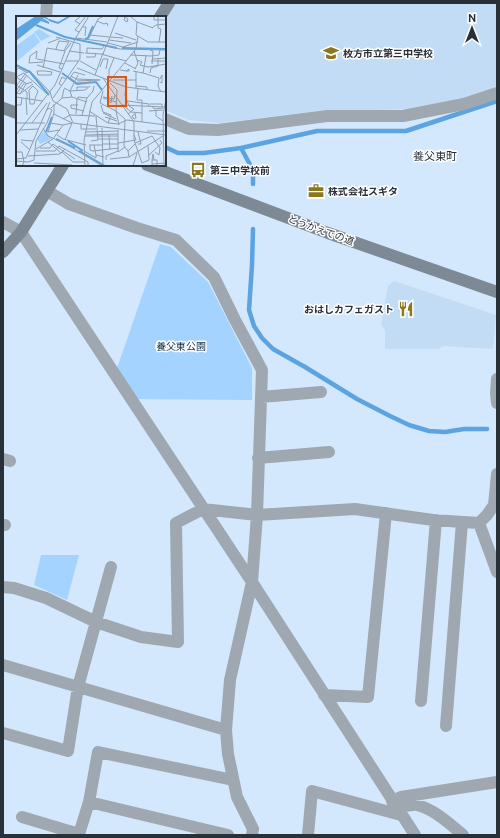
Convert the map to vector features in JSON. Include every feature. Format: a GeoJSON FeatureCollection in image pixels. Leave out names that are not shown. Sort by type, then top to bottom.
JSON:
{"type":"FeatureCollection","features":[{"type":"Feature","properties":{"kind":"street"},"geometry":{"type":"LineString","coordinates":[[46,16],[47,3]]}},
{"type":"Feature","properties":{"kind":"street"},"geometry":{"type":"LineString","coordinates":[[161,16],[169,3]]}},
{"type":"Feature","properties":{"kind":"street"},"geometry":{"type":"LineString","coordinates":[[3,76],[16,79]]}},
{"type":"Feature","properties":{"kind":"street"},"geometry":{"type":"LineString","coordinates":[[166,119],[189,129],[218,130],[327,116],[403,116],[464,104],[497,93]]}},
{"type":"Feature","properties":{"kind":"street"},"geometry":{"type":"LineString","coordinates":[[3,108],[16,114]]}},
{"type":"Feature","properties":{"kind":"street"},"geometry":{"type":"LineString","coordinates":[[3,252],[22,232],[63,166]]}},
{"type":"Feature","properties":{"kind":"street","name":"とうかえでの道"},"geometry":{"type":"LineString","coordinates":[[150,166],[328,233],[497,292]]}},
{"type":"Feature","properties":{"kind":"street"},"geometry":{"type":"LineString","coordinates":[[47,191],[69,204],[176,240],[214,277],[262,370],[252,582],[230,680],[226,730],[228,754],[237,797],[253,829],[252,835]]}},
{"type":"Feature","properties":{"kind":"street"},"geometry":{"type":"LineString","coordinates":[[3,222],[22,232],[252,582],[324,695],[397,799],[405,806],[416,804],[427,808],[463,835]]}},
{"type":"Feature","properties":{"kind":"street"},"geometry":{"type":"LineString","coordinates":[[497,380],[497,403]]}},
{"type":"Feature","properties":{"kind":"street"},"geometry":{"type":"LineString","coordinates":[[261,397],[321,392]]}},
{"type":"Feature","properties":{"kind":"street"},"geometry":{"type":"LineString","coordinates":[[258,458],[329,452]]}},
{"type":"Feature","properties":{"kind":"street"},"geometry":{"type":"LineString","coordinates":[[3,588],[14,588],[46,598],[96,622],[141,637],[178,642],[176,522],[204,509],[256,515],[355,509],[436,520],[479,523],[495,505],[497,474]]}},
{"type":"Feature","properties":{"kind":"street"},"geometry":{"type":"LineString","coordinates":[[324,695],[368,697],[386,513]]}},
{"type":"Feature","properties":{"kind":"street"},"geometry":{"type":"LineString","coordinates":[[421,701],[436,520]]}},
{"type":"Feature","properties":{"kind":"street"},"geometry":{"type":"LineString","coordinates":[[446,726],[462,522]]}},
{"type":"Feature","properties":{"kind":"street"},"geometry":{"type":"LineString","coordinates":[[479,523],[497,572]]}},
{"type":"Feature","properties":{"kind":"street"},"geometry":{"type":"LineString","coordinates":[[3,733],[68,751],[78,687],[111,567]]}},
{"type":"Feature","properties":{"kind":"street"},"geometry":{"type":"LineString","coordinates":[[3,665],[226,730]]}},
{"type":"Feature","properties":{"kind":"street"},"geometry":{"type":"LineString","coordinates":[[22,817],[79,834],[89,802],[98,752],[233,780]]}},
{"type":"Feature","properties":{"kind":"street"},"geometry":{"type":"LineString","coordinates":[[397,799],[497,782]]}},
{"type":"Feature","properties":{"kind":"street"},"geometry":{"type":"LineString","coordinates":[[308,835],[312,791],[401,815]]}},
{"type":"Feature","properties":{"kind":"street"},"geometry":{"type":"LineString","coordinates":[[397,799],[401,815],[415,835]]}},
{"type":"Feature","properties":{"kind":"street"},"geometry":{"type":"LineString","coordinates":[[89,802],[228,835]]}},
{"type":"Feature","properties":{"kind":"shaded area","name":"枚方市立第三中学校"},"geometry":{"type":"Polygon","coordinates":[[[176,3],[497,3],[497,86],[464,98],[409,109],[322,110],[220,123],[189,120],[166,110],[166,19],[176,3]]]}},
{"type":"Feature","properties":{"kind":"shaded area"},"geometry":{"type":"Polygon","coordinates":[[[394,281],[496,315],[493,349],[444,346],[438,349],[385,349],[385,330],[381,325],[388,286],[394,281]]]}},
{"type":"Feature","properties":{"kind":"green space","name":"養父東公園"},"geometry":{"type":"Polygon","coordinates":[[[160,244],[171,247],[208,282],[252,368],[252,400],[131,399],[115,374],[160,244]]]}},
{"type":"Feature","properties":{"kind":"green space"},"geometry":{"type":"Polygon","coordinates":[[[41,555],[79,555],[67,600],[34,585],[41,555]]]}},
{"type":"Feature","properties":{"kind":"waterway"},"geometry":{"type":"LineString","coordinates":[[166,147],[178,153],[204,153],[241,148],[317,131],[406,131],[497,101]]}},
{"type":"Feature","properties":{"kind":"waterway"},"geometry":{"type":"LineString","coordinates":[[241,148],[253,170],[253,184]]}},
{"type":"Feature","properties":{"kind":"waterway"},"geometry":{"type":"LineString","coordinates":[[253,229],[249,310],[254,326],[262,338],[273,349],[357,399],[409,425],[429,431],[445,432],[464,429],[487,429]]}},
{"type":"Feature","properties":{"kind":"place","name":"枚方市立第三中学校"},"geometry":{"type":"Point","coordinates":[331,53]}},
{"type":"Feature","properties":{"kind":"place","name":"第三中学校前"},"geometry":{"type":"Point","coordinates":[198,170]}},
{"type":"Feature","properties":{"kind":"place","name":"株式会社スギタ"},"geometry":{"type":"Point","coordinates":[316,191]}},
{"type":"Feature","properties":{"kind":"place","name":"おはしカフェガスト"},"geometry":{"type":"Point","coordinates":[406,309]}},
{"type":"Feature","properties":{"kind":"district","name":"養父東町"},"geometry":{"type":"Point","coordinates":[435,156]}}]}
